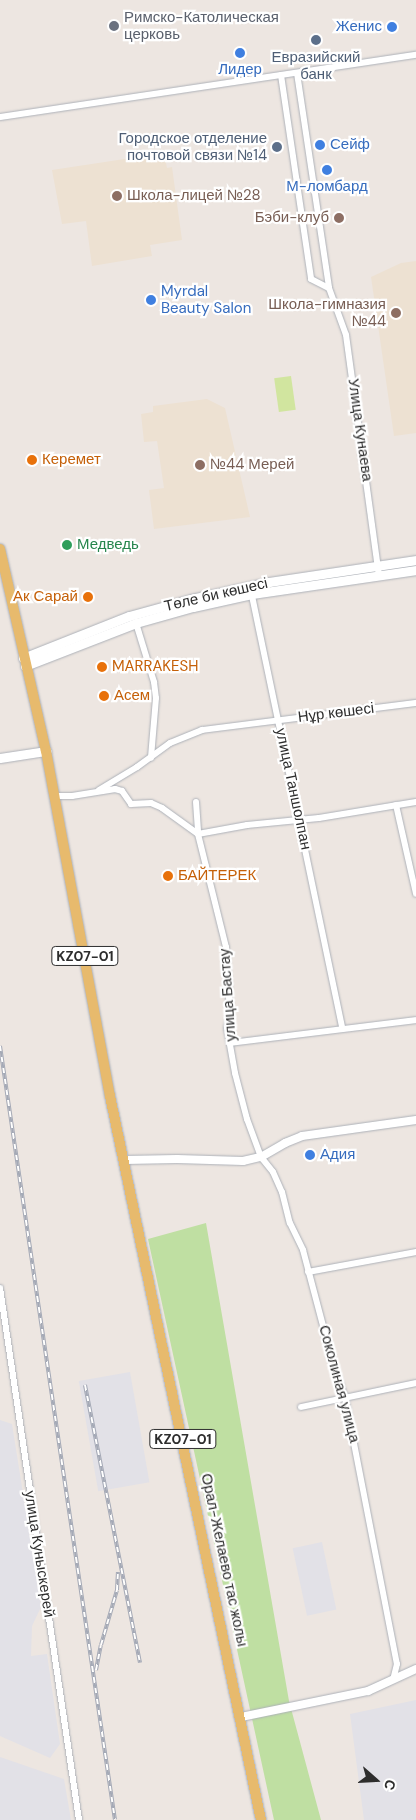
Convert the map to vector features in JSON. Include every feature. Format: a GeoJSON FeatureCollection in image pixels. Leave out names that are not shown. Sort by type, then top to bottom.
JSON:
{"type":"FeatureCollection","features":[{"type":"Feature","properties":{"kind":"main road","name":"KZ07-01"},"geometry":{"type":"LineString","coordinates":[[0,550],[24,662],[46,751],[125,1160]]}},
{"type":"Feature","properties":{"kind":"main road","name":"Төле би көшесі"},"geometry":{"type":"LineString","coordinates":[[24,662],[129,616],[251,589],[379,570],[416,560]]}},
{"type":"Feature","properties":{"kind":"main road","name":"Төле би көшесі"},"geometry":{"type":"LineString","coordinates":[[379,570],[416,570]]}},
{"type":"Feature","properties":{"kind":"main road","name":"Төле би көшесі"},"geometry":{"type":"LineString","coordinates":[[24,662],[136,623],[251,589]]}},
{"type":"Feature","properties":{"kind":"main road"},"geometry":{"type":"LineString","coordinates":[[0,758],[46,751]]}},
{"type":"Feature","properties":{"kind":"main road","name":"Орал-Желаево тас жолы"},"geometry":{"type":"LineString","coordinates":[[125,1160],[261,1820]]}},
{"type":"Feature","properties":{"kind":"street"},"geometry":{"type":"LineString","coordinates":[[0,116],[416,55]]}},
{"type":"Feature","properties":{"kind":"street","name":"Улица Кунаева"},"geometry":{"type":"LineString","coordinates":[[297,73],[329,288],[346,335],[379,570]]}},
{"type":"Feature","properties":{"kind":"street"},"geometry":{"type":"LineString","coordinates":[[281,75],[311,279],[329,288]]}},
{"type":"Feature","properties":{"kind":"street","name":"улица Таншолпан"},"geometry":{"type":"LineString","coordinates":[[251,589],[342,1028]]}},
{"type":"Feature","properties":{"kind":"street"},"geometry":{"type":"LineString","coordinates":[[136,623],[154,682],[156,698],[151,758]]}},
{"type":"Feature","properties":{"kind":"street","name":"Нұр көшесі"},"geometry":{"type":"LineString","coordinates":[[94,793],[151,758],[170,743],[202,730],[416,704]]}},
{"type":"Feature","properties":{"kind":"street"},"geometry":{"type":"LineString","coordinates":[[54,796],[94,793],[115,789],[122,791],[131,804],[151,803],[162,808],[198,834],[248,825],[300,820],[416,802]]}},
{"type":"Feature","properties":{"kind":"street","name":"улица Бастау"},"geometry":{"type":"LineString","coordinates":[[196,802],[198,834],[226,947],[230,1014],[227,1028],[235,1073],[261,1157]]}},
{"type":"Feature","properties":{"kind":"street"},"geometry":{"type":"LineString","coordinates":[[396,805],[416,894]]}},
{"type":"Feature","properties":{"kind":"street"},"geometry":{"type":"LineString","coordinates":[[230,1043],[416,1020]]}},
{"type":"Feature","properties":{"kind":"street"},"geometry":{"type":"LineString","coordinates":[[125,1160],[177,1159],[243,1162],[261,1157],[285,1143],[302,1136],[416,1120]]}},
{"type":"Feature","properties":{"kind":"street","name":"Соколиная улица"},"geometry":{"type":"LineString","coordinates":[[261,1157],[273,1172],[282,1192],[290,1223],[303,1250],[334,1367],[345,1397],[398,1664],[393,1680]]}},
{"type":"Feature","properties":{"kind":"street"},"geometry":{"type":"LineString","coordinates":[[308,1272],[416,1252]]}},
{"type":"Feature","properties":{"kind":"street","name":"улица Куныскерей"},"geometry":{"type":"LineString","coordinates":[[0,1288],[78,1820]]}},
{"type":"Feature","properties":{"kind":"street"},"geometry":{"type":"LineString","coordinates":[[301,1407],[416,1383]]}},
{"type":"Feature","properties":{"kind":"street"},"geometry":{"type":"LineString","coordinates":[[241,1718],[368,1691],[416,1669]]}},
{"type":"Feature","properties":{"kind":"shaded area","name":"Школа-лицей №28"},"geometry":{"type":"Polygon","coordinates":[[[164,153],[167,168],[172,167],[182,240],[150,245],[152,256],[92,266],[86,221],[62,224],[52,170],[164,153]]]}},
{"type":"Feature","properties":{"kind":"shaded area","name":"Школа-гимназия №44"},"geometry":{"type":"Polygon","coordinates":[[[416,261],[416,433],[394,436],[371,277],[401,263],[416,261]]]}},
{"type":"Feature","properties":{"kind":"shaded area","name":"№44 Мерей"},"geometry":{"type":"Polygon","coordinates":[[[207,399],[225,408],[250,517],[154,529],[149,490],[164,488],[157,441],[144,442],[141,414],[153,412],[153,406],[207,399]]]}},
{"type":"Feature","properties":{"kind":"shaded area"},"geometry":{"type":"Polygon","coordinates":[[[130,1372],[149,1482],[98,1491],[79,1381],[130,1372]]]}},
{"type":"Feature","properties":{"kind":"shaded area"},"geometry":{"type":"Polygon","coordinates":[[[0,1420],[12,1424],[41,1607],[32,1626],[31,1656],[47,1654],[60,1744],[50,1758],[0,1736],[0,1420]]]}},
{"type":"Feature","properties":{"kind":"shaded area"},"geometry":{"type":"Polygon","coordinates":[[[322,1542],[336,1609],[307,1616],[293,1548],[322,1542]]]}},
{"type":"Feature","properties":{"kind":"shaded area"},"geometry":{"type":"Polygon","coordinates":[[[416,1700],[416,1820],[364,1820],[350,1714],[416,1700]]]}},
{"type":"Feature","properties":{"kind":"shaded area"},"geometry":{"type":"Polygon","coordinates":[[[0,1757],[64,1779],[71,1820],[0,1820],[0,1757]]]}},
{"type":"Feature","properties":{"kind":"green space"},"geometry":{"type":"Polygon","coordinates":[[[291,376],[296,410],[279,412],[274,378],[291,376]]]}},
{"type":"Feature","properties":{"kind":"green space"},"geometry":{"type":"Polygon","coordinates":[[[206,1223],[289,1701],[321,1820],[274,1820],[148,1239],[206,1223]]]}},
{"type":"Feature","properties":{"kind":"railway"},"geometry":{"type":"LineString","coordinates":[[0,1046],[115,1820]]}},
{"type":"Feature","properties":{"kind":"railway"},"geometry":{"type":"LineString","coordinates":[[85,1385],[140,1663]]}},
{"type":"Feature","properties":{"kind":"railway"},"geometry":{"type":"LineString","coordinates":[[96,1670],[101,1645],[117,1590],[118,1572]]}},
{"type":"Feature","properties":{"kind":"place","name":"Римско-Католическая церковь"},"geometry":{"type":"Point","coordinates":[114,26]}},
{"type":"Feature","properties":{"kind":"place","name":"Женис"},"geometry":{"type":"Point","coordinates":[392,27]}},
{"type":"Feature","properties":{"kind":"place","name":"Евразийский банк"},"geometry":{"type":"Point","coordinates":[316,40]}},
{"type":"Feature","properties":{"kind":"place","name":"Лидер"},"geometry":{"type":"Point","coordinates":[240,53]}},
{"type":"Feature","properties":{"kind":"place","name":"Сейф"},"geometry":{"type":"Point","coordinates":[320,145]}},
{"type":"Feature","properties":{"kind":"place","name":"Городское отделение почтовой связи №14"},"geometry":{"type":"Point","coordinates":[277,147]}},
{"type":"Feature","properties":{"kind":"place","name":"М-ломбард"},"geometry":{"type":"Point","coordinates":[327,170]}},
{"type":"Feature","properties":{"kind":"place","name":"Школа-лицей №28"},"geometry":{"type":"Point","coordinates":[117,196]}},
{"type":"Feature","properties":{"kind":"place","name":"Бэби-клуб"},"geometry":{"type":"Point","coordinates":[339,218]}},
{"type":"Feature","properties":{"kind":"place","name":"Myrdal Beauty Salon"},"geometry":{"type":"Point","coordinates":[151,300]}},
{"type":"Feature","properties":{"kind":"place","name":"Школа-гимназия №44"},"geometry":{"type":"Point","coordinates":[396,313]}},
{"type":"Feature","properties":{"kind":"place","name":"Керемет"},"geometry":{"type":"Point","coordinates":[32,460]}},
{"type":"Feature","properties":{"kind":"place","name":"№44 Мерей"},"geometry":{"type":"Point","coordinates":[200,465]}},
{"type":"Feature","properties":{"kind":"place","name":"Медведь"},"geometry":{"type":"Point","coordinates":[67,545]}},
{"type":"Feature","properties":{"kind":"place","name":"Ак Сарай"},"geometry":{"type":"Point","coordinates":[88,597]}},
{"type":"Feature","properties":{"kind":"place","name":"MARRAKESH"},"geometry":{"type":"Point","coordinates":[102,667]}},
{"type":"Feature","properties":{"kind":"place","name":"Асем"},"geometry":{"type":"Point","coordinates":[104,696]}},
{"type":"Feature","properties":{"kind":"place","name":"БАЙТЕРЕК"},"geometry":{"type":"Point","coordinates":[168,876]}},
{"type":"Feature","properties":{"kind":"place","name":"Адия"},"geometry":{"type":"Point","coordinates":[310,1155]}}]}
